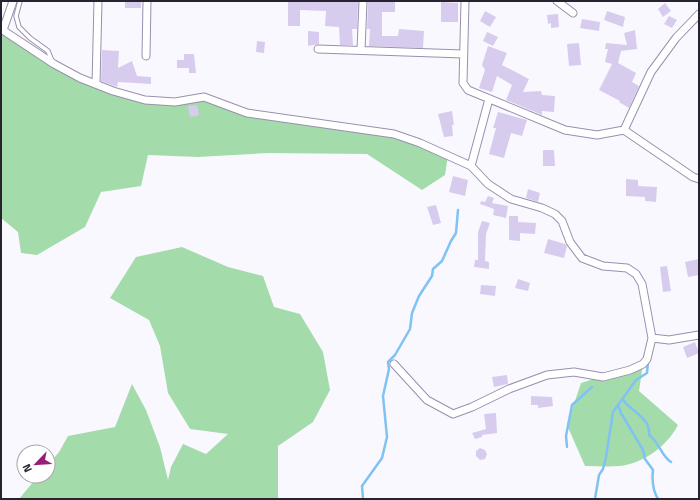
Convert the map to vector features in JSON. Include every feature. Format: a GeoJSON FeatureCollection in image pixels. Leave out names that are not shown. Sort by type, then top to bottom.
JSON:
{"type":"FeatureCollection","features":[{"type":"Feature","properties":{"kind":"street"},"geometry":{"type":"LineString","coordinates":[[13,1],[2,30],[13,39],[54,64],[96,84],[145,100],[175,102],[204,97],[246,113],[394,134],[420,143],[471,166],[488,184],[511,199],[542,208],[556,214],[562,221],[570,242],[582,258],[603,266],[627,268],[636,274],[642,284],[652,338],[647,359],[643,364],[630,370],[604,377],[574,372],[547,375],[509,388],[472,407],[452,414],[427,400],[394,364]]}},
{"type":"Feature","properties":{"kind":"street"},"geometry":{"type":"LineString","coordinates":[[96,84],[98,1]]}},
{"type":"Feature","properties":{"kind":"street"},"geometry":{"type":"LineString","coordinates":[[146,56],[147,1]]}},
{"type":"Feature","properties":{"kind":"street"},"geometry":{"type":"LineString","coordinates":[[361,50],[363,1]]}},
{"type":"Feature","properties":{"kind":"street"},"geometry":{"type":"LineString","coordinates":[[465,1],[463,54],[465,87],[489,99],[565,130],[597,134],[624,130],[693,177],[699,179]]}},
{"type":"Feature","properties":{"kind":"street"},"geometry":{"type":"LineString","coordinates":[[557,1],[573,13]]}},
{"type":"Feature","properties":{"kind":"street"},"geometry":{"type":"LineString","coordinates":[[624,130],[651,72],[676,38],[699,14]]}},
{"type":"Feature","properties":{"kind":"street"},"geometry":{"type":"LineString","coordinates":[[318,49],[463,54]]}},
{"type":"Feature","properties":{"kind":"street"},"geometry":{"type":"LineString","coordinates":[[471,166],[489,99]]}},
{"type":"Feature","properties":{"kind":"street"},"geometry":{"type":"LineString","coordinates":[[652,338],[669,340],[699,335]]}},
{"type":"Feature","properties":{"kind":"lane"},"geometry":{"type":"LineString","coordinates":[[20,1],[16,16],[19,27],[30,38],[48,51],[54,64]]}},
{"type":"Feature","properties":{"kind":"green space"},"geometry":{"type":"Polygon","coordinates":[[[1,29],[54,64],[145,100],[204,97],[247,113],[394,134],[448,155],[445,175],[422,190],[367,154],[268,153],[198,157],[148,155],[141,186],[101,192],[85,227],[37,255],[21,253],[18,232],[1,218],[1,29]]]}},
{"type":"Feature","properties":{"kind":"green space"},"geometry":{"type":"Polygon","coordinates":[[[182,247],[228,267],[263,276],[274,307],[300,314],[323,352],[330,390],[313,422],[278,446],[278,499],[19,499],[31,484],[56,484],[56,456],[68,436],[115,427],[132,384],[146,410],[160,447],[168,480],[171,467],[183,444],[206,454],[228,434],[190,429],[168,393],[160,346],[149,320],[110,298],[136,257],[182,247]]]}},
{"type":"Feature","properties":{"kind":"green space"},"geometry":{"type":"Polygon","coordinates":[[[643,364],[639,391],[678,425],[668,440],[661,447],[637,462],[619,466],[585,466],[567,425],[581,383],[643,364]]]}},
{"type":"Feature","properties":{"kind":"building"},"geometry":{"type":"Polygon","coordinates":[[[125,1],[141,1],[141,8],[125,8],[125,1]]]}},
{"type":"Feature","properties":{"kind":"building"},"geometry":{"type":"Polygon","coordinates":[[[288,1],[358,1],[357,29],[352,29],[353,45],[340,45],[339,27],[325,26],[326,11],[300,10],[300,26],[288,26],[288,1]]]}},
{"type":"Feature","properties":{"kind":"building"},"geometry":{"type":"Polygon","coordinates":[[[368,1],[395,1],[395,12],[382,12],[382,36],[398,36],[399,29],[424,31],[423,48],[369,46],[370,29],[367,29],[368,1]]]}},
{"type":"Feature","properties":{"kind":"building"},"geometry":{"type":"Polygon","coordinates":[[[441,2],[458,3],[458,22],[441,22],[441,2]]]}},
{"type":"Feature","properties":{"kind":"building"},"geometry":{"type":"Polygon","coordinates":[[[665,3],[671,11],[663,17],[658,9],[665,3]]]}},
{"type":"Feature","properties":{"kind":"building"},"geometry":{"type":"Polygon","coordinates":[[[485,11],[496,17],[490,27],[480,21],[485,11]]]}},
{"type":"Feature","properties":{"kind":"building"},"geometry":{"type":"Polygon","coordinates":[[[607,11],[625,17],[623,27],[604,20],[607,11]]]}},
{"type":"Feature","properties":{"kind":"building"},"geometry":{"type":"Polygon","coordinates":[[[558,14],[559,27],[551,28],[551,23],[548,24],[547,15],[558,14]]]}},
{"type":"Feature","properties":{"kind":"building"},"geometry":{"type":"Polygon","coordinates":[[[669,16],[677,20],[672,28],[664,24],[669,16]]]}},
{"type":"Feature","properties":{"kind":"building"},"geometry":{"type":"Polygon","coordinates":[[[582,19],[600,22],[599,31],[580,28],[582,19]]]}},
{"type":"Feature","properties":{"kind":"building"},"geometry":{"type":"Polygon","coordinates":[[[635,30],[637,49],[621,51],[618,63],[636,73],[632,82],[639,86],[629,108],[619,102],[620,101],[599,90],[612,64],[605,62],[608,49],[605,49],[606,43],[627,45],[624,33],[635,30]]]}},
{"type":"Feature","properties":{"kind":"building"},"geometry":{"type":"Polygon","coordinates":[[[308,31],[319,32],[319,44],[308,46],[308,31]]]}},
{"type":"Feature","properties":{"kind":"building"},"geometry":{"type":"Polygon","coordinates":[[[487,32],[498,37],[493,46],[483,41],[487,32]]]}},
{"type":"Feature","properties":{"kind":"building"},"geometry":{"type":"Polygon","coordinates":[[[257,41],[265,42],[264,53],[256,52],[257,41]]]}},
{"type":"Feature","properties":{"kind":"building"},"geometry":{"type":"Polygon","coordinates":[[[579,43],[581,65],[569,66],[567,44],[579,43]]]}},
{"type":"Feature","properties":{"kind":"building"},"geometry":{"type":"Polygon","coordinates":[[[488,46],[507,53],[502,65],[529,79],[523,92],[541,91],[542,95],[555,96],[554,112],[542,111],[542,115],[506,100],[512,85],[497,76],[492,92],[479,88],[485,70],[482,65],[488,46]]]}},
{"type":"Feature","properties":{"kind":"building"},"geometry":{"type":"Polygon","coordinates":[[[102,50],[119,51],[118,68],[132,61],[137,76],[151,77],[151,84],[118,82],[117,87],[101,81],[102,50]]]}},
{"type":"Feature","properties":{"kind":"building"},"geometry":{"type":"Polygon","coordinates":[[[184,54],[194,54],[196,73],[189,73],[189,68],[177,68],[177,60],[184,60],[184,54]]]}},
{"type":"Feature","properties":{"kind":"building"},"geometry":{"type":"Polygon","coordinates":[[[197,105],[199,115],[190,117],[188,106],[197,105]]]}},
{"type":"Feature","properties":{"kind":"building"},"geometry":{"type":"Polygon","coordinates":[[[452,111],[454,125],[452,125],[453,136],[444,137],[438,114],[452,111]]]}},
{"type":"Feature","properties":{"kind":"building"},"geometry":{"type":"Polygon","coordinates":[[[498,112],[527,120],[522,136],[511,133],[504,158],[489,154],[496,128],[493,128],[498,112]]]}},
{"type":"Feature","properties":{"kind":"building"},"geometry":{"type":"Polygon","coordinates":[[[543,150],[554,150],[555,166],[543,166],[543,150]]]}},
{"type":"Feature","properties":{"kind":"building"},"geometry":{"type":"Polygon","coordinates":[[[453,176],[468,180],[465,196],[449,192],[453,176]]]}},
{"type":"Feature","properties":{"kind":"building"},"geometry":{"type":"Polygon","coordinates":[[[626,179],[638,180],[638,186],[657,187],[656,202],[645,201],[645,197],[626,196],[626,179]]]}},
{"type":"Feature","properties":{"kind":"building"},"geometry":{"type":"Polygon","coordinates":[[[528,189],[540,193],[538,202],[526,198],[528,189]]]}},
{"type":"Feature","properties":{"kind":"building"},"geometry":{"type":"Polygon","coordinates":[[[488,196],[494,198],[492,203],[508,206],[506,218],[493,215],[494,209],[480,204],[481,201],[485,202],[488,196]]]}},
{"type":"Feature","properties":{"kind":"building"},"geometry":{"type":"Polygon","coordinates":[[[436,205],[441,223],[433,225],[427,207],[436,205]]]}},
{"type":"Feature","properties":{"kind":"building"},"geometry":{"type":"Polygon","coordinates":[[[509,216],[518,216],[518,222],[536,223],[535,234],[520,233],[520,241],[509,240],[509,216]]]}},
{"type":"Feature","properties":{"kind":"building"},"geometry":{"type":"Polygon","coordinates":[[[482,221],[490,223],[486,234],[485,261],[489,262],[489,269],[474,267],[475,260],[478,260],[478,232],[482,221]]]}},
{"type":"Feature","properties":{"kind":"building"},"geometry":{"type":"Polygon","coordinates":[[[548,239],[567,246],[564,258],[544,253],[548,239]]]}},
{"type":"Feature","properties":{"kind":"building"},"geometry":{"type":"Polygon","coordinates":[[[699,259],[699,275],[688,277],[685,262],[699,259]]]}},
{"type":"Feature","properties":{"kind":"building"},"geometry":{"type":"Polygon","coordinates":[[[667,266],[671,291],[663,292],[660,267],[667,266]]]}},
{"type":"Feature","properties":{"kind":"building"},"geometry":{"type":"Polygon","coordinates":[[[518,279],[530,283],[528,291],[515,288],[518,279]]]}},
{"type":"Feature","properties":{"kind":"building"},"geometry":{"type":"Polygon","coordinates":[[[481,285],[496,286],[495,296],[480,294],[481,285]]]}},
{"type":"Feature","properties":{"kind":"building"},"geometry":{"type":"Polygon","coordinates":[[[695,342],[699,353],[687,358],[683,347],[695,342]]]}},
{"type":"Feature","properties":{"kind":"building"},"geometry":{"type":"Polygon","coordinates":[[[507,375],[508,384],[494,387],[492,377],[507,375]]]}},
{"type":"Feature","properties":{"kind":"building"},"geometry":{"type":"Polygon","coordinates":[[[531,396],[552,397],[553,406],[538,408],[538,405],[531,405],[531,396]]]}},
{"type":"Feature","properties":{"kind":"building"},"geometry":{"type":"Polygon","coordinates":[[[496,413],[497,433],[482,435],[482,437],[475,439],[472,433],[486,429],[484,414],[496,413]]]}},
{"type":"Feature","properties":{"kind":"building"},"geometry":{"type":"Polygon","coordinates":[[[480,448],[485,450],[487,454],[485,459],[480,460],[476,456],[476,451],[480,448]]]}},
{"type":"Feature","properties":{"kind":"waterway"},"geometry":{"type":"LineString","coordinates":[[363,499],[362,486],[382,458],[387,437],[383,396],[389,369],[388,362],[395,355],[410,329],[412,313],[419,296],[432,276],[433,269],[442,261],[456,233],[458,210]]}},
{"type":"Feature","properties":{"kind":"waterway"},"geometry":{"type":"LineString","coordinates":[[595,499],[599,475],[603,469],[606,457],[613,412],[636,380],[647,373],[648,362]]}},
{"type":"Feature","properties":{"kind":"waterway"},"geometry":{"type":"LineString","coordinates":[[567,447],[566,436],[572,405],[592,387]]}},
{"type":"Feature","properties":{"kind":"waterway"},"geometry":{"type":"LineString","coordinates":[[623,400],[644,420],[649,429],[649,435],[653,438],[671,462]]}},
{"type":"Feature","properties":{"kind":"waterway"},"geometry":{"type":"LineString","coordinates":[[618,405],[621,413],[643,450],[645,459],[653,470],[653,485],[658,499]]}}]}
